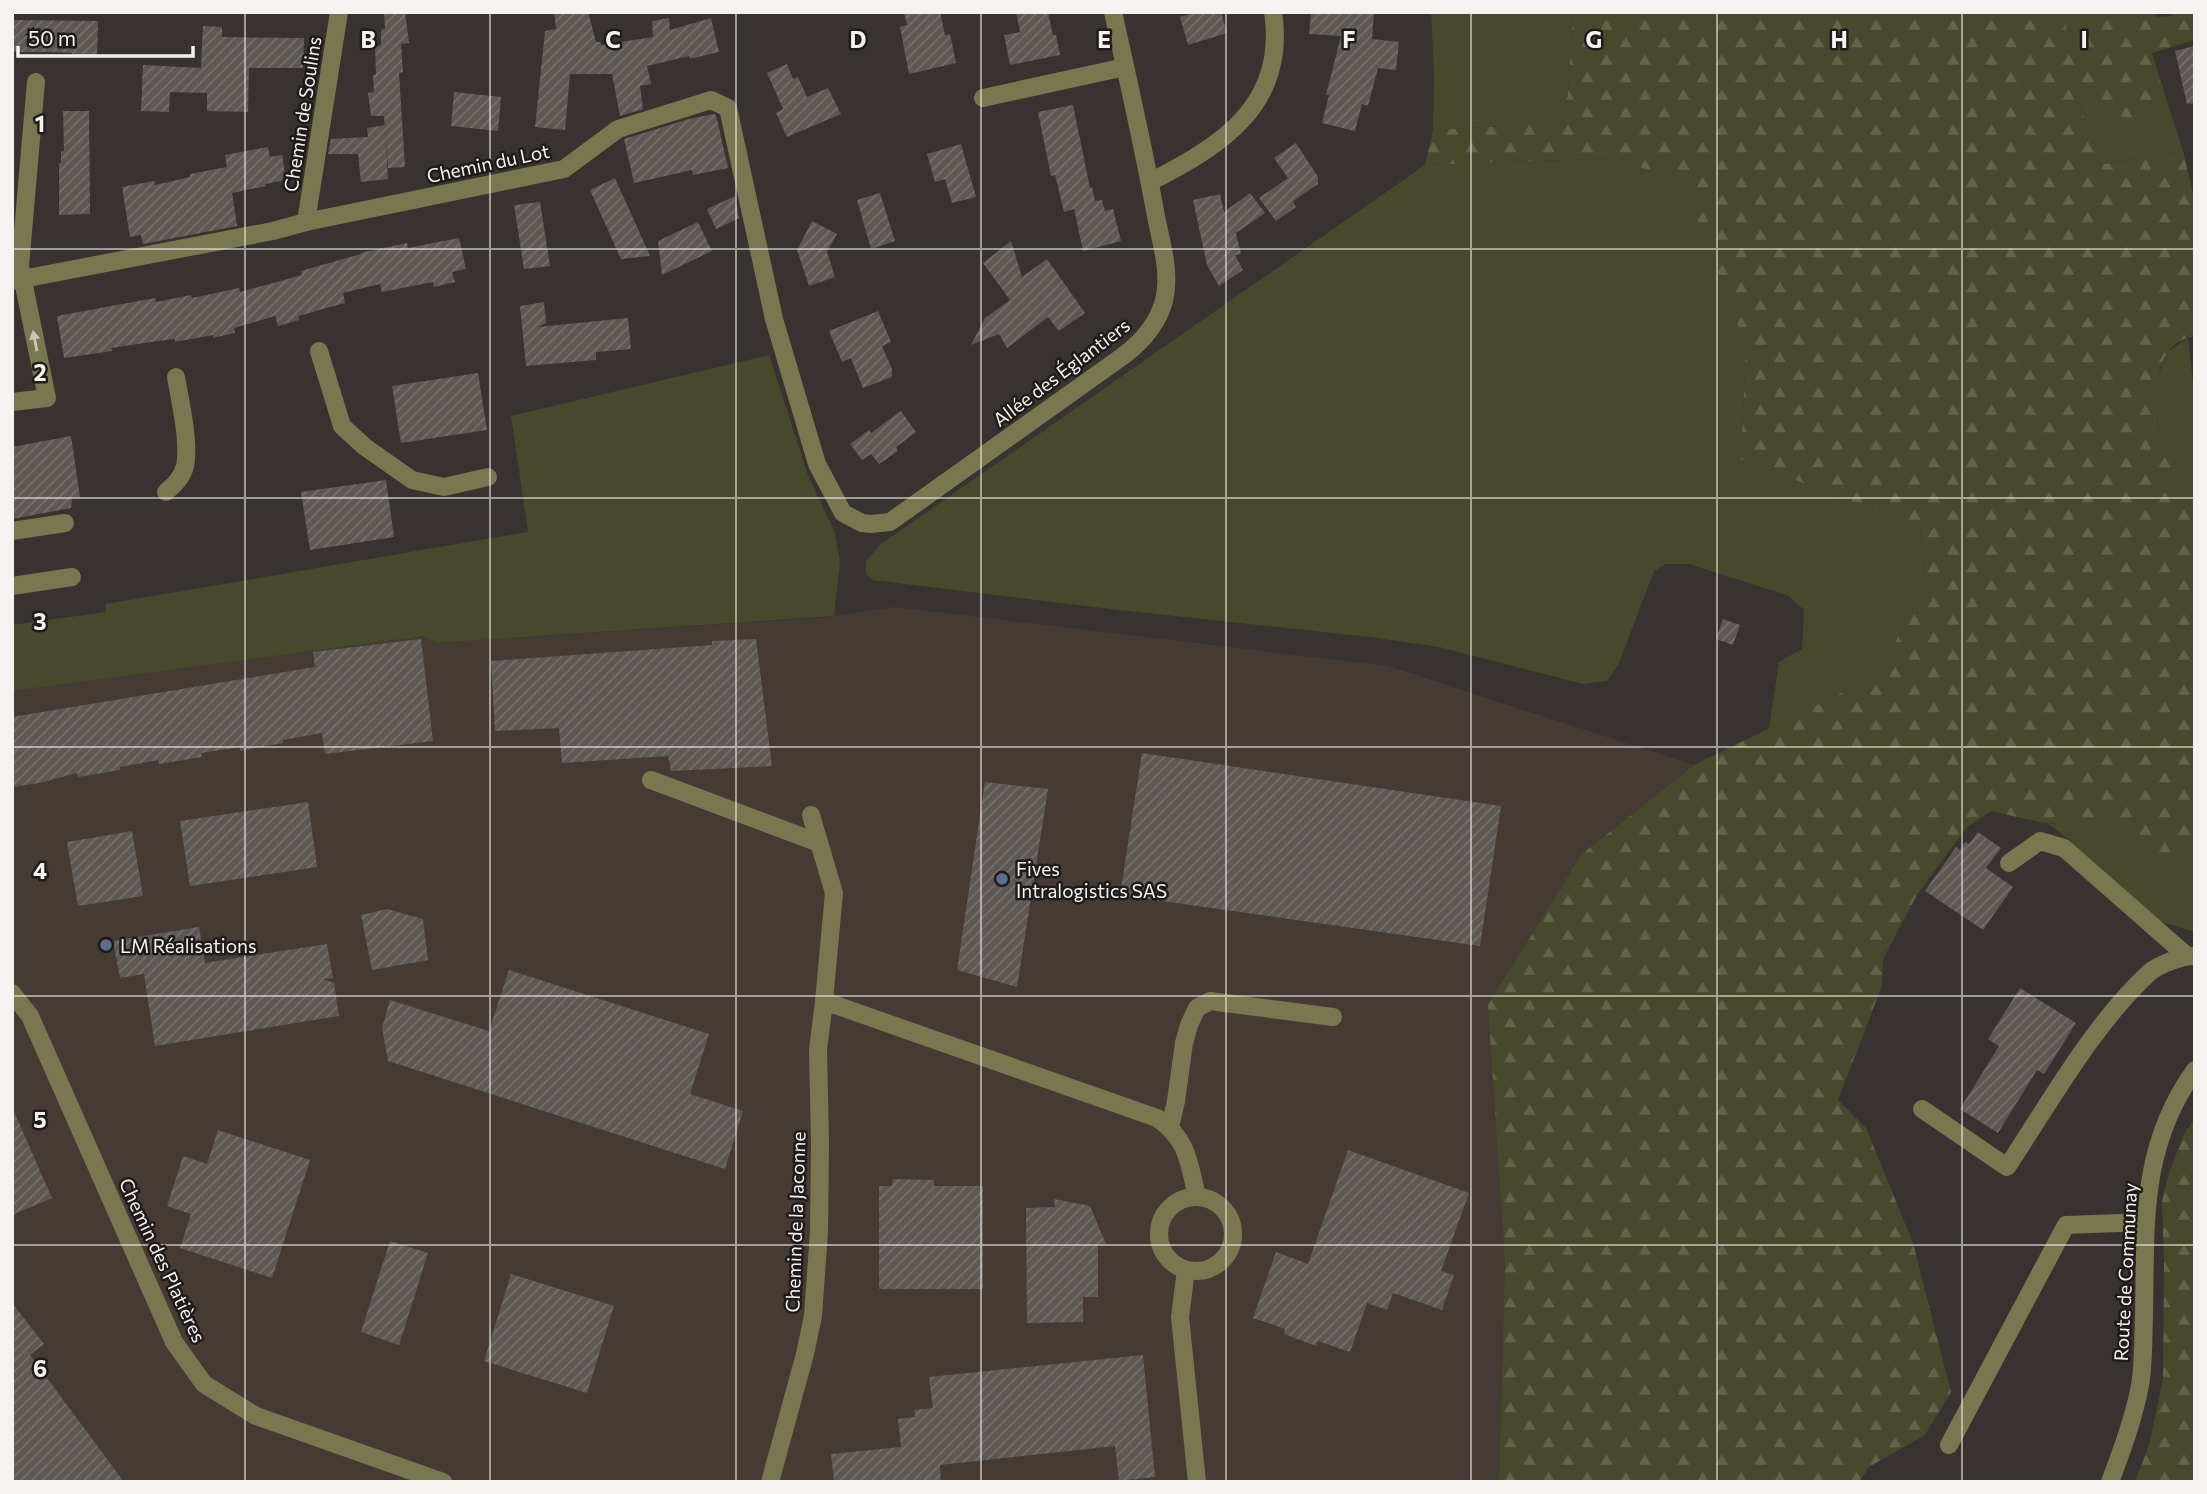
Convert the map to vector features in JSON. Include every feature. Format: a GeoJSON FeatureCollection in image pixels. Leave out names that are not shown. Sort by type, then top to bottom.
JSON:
{"type":"FeatureCollection","features":[{"type":"Feature","properties":{"kind":"street","name":"Chemin de Soulins"},"geometry":{"type":"LineString","coordinates":[[306,222],[339,12]]}},
{"type":"Feature","properties":{"kind":"street","name":"Allée des Églantiers"},"geometry":{"type":"LineString","coordinates":[[862,523],[880,524],[900,516],[1138,344],[1160,313],[1166,269],[1113,12]]}},
{"type":"Feature","properties":{"kind":"street"},"geometry":{"type":"LineString","coordinates":[[1150,182],[1184,164],[1231,130],[1243,121],[1257,102],[1272,71],[1275,56],[1273,12]]}},
{"type":"Feature","properties":{"kind":"street"},"geometry":{"type":"LineString","coordinates":[[983,97],[1125,67]]}},
{"type":"Feature","properties":{"kind":"street"},"geometry":{"type":"LineString","coordinates":[[12,402],[47,398],[17,280],[36,82]]}},
{"type":"Feature","properties":{"kind":"street","name":"Chemin du Lot"},"geometry":{"type":"LineString","coordinates":[[17,280],[274,231],[306,222],[564,169],[618,128],[711,100],[728,108],[774,319],[817,464],[843,513],[862,523]]}},
{"type":"Feature","properties":{"kind":"street"},"geometry":{"type":"LineString","coordinates":[[319,351],[342,426],[365,447],[412,480],[444,487],[488,477]]}},
{"type":"Feature","properties":{"kind":"street"},"geometry":{"type":"LineString","coordinates":[[166,492],[177,484],[185,466],[185,438],[176,377]]}},
{"type":"Feature","properties":{"kind":"street"},"geometry":{"type":"LineString","coordinates":[[12,531],[65,523]]}},
{"type":"Feature","properties":{"kind":"street"},"geometry":{"type":"LineString","coordinates":[[12,586],[72,577]]}},
{"type":"Feature","properties":{"kind":"street"},"geometry":{"type":"LineString","coordinates":[[651,780],[819,843]]}},
{"type":"Feature","properties":{"kind":"street","name":"Chemin de la Jaconne"},"geometry":{"type":"LineString","coordinates":[[770,1482],[813,1316],[819,1232],[818,1050],[834,893],[811,815]]}},
{"type":"Feature","properties":{"kind":"street"},"geometry":{"type":"LineString","coordinates":[[1922,1109],[2007,1167],[2102,1025],[2152,970],[2191,956],[2064,848],[2040,841],[2009,863]]}},
{"type":"Feature","properties":{"kind":"street","name":"Chemin des Platières"},"geometry":{"type":"LineString","coordinates":[[12,993],[30,1016],[174,1342],[204,1384],[256,1416],[443,1482]]}},
{"type":"Feature","properties":{"kind":"street"},"geometry":{"type":"LineString","coordinates":[[824,1001],[1157,1118],[1170,1127],[1180,1139],[1187,1154],[1197,1197]]}},
{"type":"Feature","properties":{"kind":"street"},"geometry":{"type":"LineString","coordinates":[[1170,1127],[1184,1043],[1198,1008],[1210,1001],[1333,1017]]}},
{"type":"Feature","properties":{"kind":"street","name":"Route de Communay"},"geometry":{"type":"LineString","coordinates":[[2110,1482],[2132,1418],[2140,1385],[2150,1174],[2161,1133],[2178,1094],[2195,1070]]}},
{"type":"Feature","properties":{"kind":"street"},"geometry":{"type":"LineString","coordinates":[[1197,1197],[1220,1205],[1229,1215],[1234,1240],[1230,1252],[1222,1262],[1199,1272],[1175,1265],[1161,1247],[1159,1236],[1165,1213],[1184,1199],[1197,1197]]}},
{"type":"Feature","properties":{"kind":"street"},"geometry":{"type":"LineString","coordinates":[[1949,1445],[2066,1225],[2146,1222]]}},
{"type":"Feature","properties":{"kind":"street"},"geometry":{"type":"LineString","coordinates":[[1186,1270],[1180,1317],[1197,1482]]}},
{"type":"Feature","properties":{"kind":"shaded area"},"geometry":{"type":"Polygon","coordinates":[[[895,607],[1388,666],[1694,765],[1582,854],[1505,1261],[1499,1482],[12,1482],[12,691],[425,636],[436,643],[829,617],[895,607]]]}},
{"type":"Feature","properties":{"kind":"green space"},"geometry":{"type":"Polygon","coordinates":[[[1431,12],[1573,12],[1568,96],[1555,123],[1433,130],[1431,12]]]}},
{"type":"Feature","properties":{"kind":"green space"},"geometry":{"type":"Polygon","coordinates":[[[1573,12],[2063,12],[2067,31],[2093,28],[2099,12],[2155,12],[2157,17],[2171,16],[2172,12],[2195,12],[2195,40],[2152,53],[2163,89],[2134,121],[2077,101],[2104,164],[2183,151],[2195,202],[2195,336],[2180,341],[2169,351],[2162,363],[2158,377],[2157,408],[2159,437],[2172,442],[2180,503],[2195,506],[2195,855],[2157,855],[2110,817],[2049,824],[1991,811],[1966,828],[1917,895],[1883,959],[1882,986],[1838,1100],[1866,1128],[1913,1243],[1951,1392],[1925,1435],[1869,1467],[1859,1482],[1499,1482],[1505,1261],[1488,1005],[1582,854],[1694,765],[1878,675],[1926,583],[1920,527],[1741,460],[1746,346],[1684,185],[1618,158],[1425,165],[1433,130],[1555,123],[1568,96],[1573,12]]]}},
{"type":"Feature","properties":{"kind":"green space"},"geometry":{"type":"Polygon","coordinates":[[[2063,12],[2099,12],[2093,28],[2066,31],[2063,12]]]}},
{"type":"Feature","properties":{"kind":"green space"},"geometry":{"type":"Polygon","coordinates":[[[2163,89],[2183,151],[2103,164],[2077,100],[2134,121],[2163,89]]]}},
{"type":"Feature","properties":{"kind":"green space"},"geometry":{"type":"Polygon","coordinates":[[[1618,158],[1684,185],[1746,346],[1741,460],[1920,527],[1926,583],[1878,675],[1769,729],[1779,662],[1802,649],[1804,610],[1789,596],[1689,564],[1666,564],[1654,571],[1619,663],[1607,681],[1583,684],[1439,647],[872,580],[866,574],[866,561],[881,544],[1425,165],[1618,158]]]}},
{"type":"Feature","properties":{"kind":"green space"},"geometry":{"type":"Polygon","coordinates":[[[2188,338],[2195,401],[2195,506],[2180,504],[2172,443],[2159,437],[2155,388],[2165,354],[2188,338]]]}},
{"type":"Feature","properties":{"kind":"green space"},"geometry":{"type":"Polygon","coordinates":[[[769,355],[808,475],[835,533],[840,562],[834,616],[436,643],[425,636],[12,691],[12,625],[106,612],[106,604],[528,532],[511,416],[769,355]]]}},
{"type":"Feature","properties":{"kind":"green space"},"geometry":{"type":"Polygon","coordinates":[[[2110,817],[2157,855],[2195,855],[2195,932],[2159,921],[2143,911],[2049,824],[2110,817]]]}},
{"type":"Feature","properties":{"kind":"green space"},"geometry":{"type":"Polygon","coordinates":[[[2195,1118],[2195,1482],[2135,1482],[2149,1445],[2163,1379],[2162,1202],[2169,1173],[2184,1134],[2195,1118]]]}},
{"type":"Feature","properties":{"kind":"building"},"geometry":{"type":"Polygon","coordinates":[[[384,12],[405,12],[409,43],[401,44],[403,72],[399,73],[405,167],[388,168],[384,116],[371,116],[368,93],[374,92],[375,47],[381,45],[381,30],[385,29],[384,12]]]}},
{"type":"Feature","properties":{"kind":"building"},"geometry":{"type":"Polygon","coordinates":[[[554,12],[588,12],[596,42],[601,42],[601,45],[653,37],[652,21],[669,18],[670,30],[711,18],[719,52],[647,66],[651,84],[640,86],[643,109],[620,116],[612,74],[570,74],[565,130],[535,127],[545,31],[556,29],[554,12]]]}},
{"type":"Feature","properties":{"kind":"building"},"geometry":{"type":"Polygon","coordinates":[[[904,12],[940,12],[945,35],[950,34],[956,63],[909,74],[900,27],[907,25],[904,12]]]}},
{"type":"Feature","properties":{"kind":"building"},"geometry":{"type":"Polygon","coordinates":[[[1016,12],[1048,12],[1060,55],[1010,65],[1004,35],[1020,32],[1016,12]]]}},
{"type":"Feature","properties":{"kind":"building"},"geometry":{"type":"Polygon","coordinates":[[[1197,12],[1221,12],[1227,33],[1188,45],[1180,17],[1197,12]]]}},
{"type":"Feature","properties":{"kind":"building"},"geometry":{"type":"Polygon","coordinates":[[[1311,12],[1374,12],[1372,39],[1399,42],[1396,70],[1378,68],[1368,106],[1362,104],[1355,131],[1322,123],[1341,36],[1309,34],[1311,12]]]}},
{"type":"Feature","properties":{"kind":"building"},"geometry":{"type":"Polygon","coordinates":[[[12,20],[98,21],[97,57],[72,56],[72,53],[12,52],[12,20]]]}},
{"type":"Feature","properties":{"kind":"building"},"geometry":{"type":"Polygon","coordinates":[[[203,26],[222,27],[222,37],[304,38],[303,68],[249,68],[248,112],[207,111],[207,93],[170,92],[169,112],[141,111],[143,65],[201,68],[203,26]]]}},
{"type":"Feature","properties":{"kind":"building"},"geometry":{"type":"Polygon","coordinates":[[[2195,46],[2195,103],[2187,104],[2175,51],[2195,46]]]}},
{"type":"Feature","properties":{"kind":"building"},"geometry":{"type":"Polygon","coordinates":[[[787,64],[793,79],[798,77],[807,97],[828,88],[841,114],[787,137],[776,113],[783,109],[767,73],[787,64]]]}},
{"type":"Feature","properties":{"kind":"building"},"geometry":{"type":"Polygon","coordinates":[[[454,92],[501,97],[498,131],[451,126],[454,92]]]}},
{"type":"Feature","properties":{"kind":"building"},"geometry":{"type":"Polygon","coordinates":[[[1073,105],[1090,188],[1092,187],[1095,201],[1102,200],[1105,211],[1113,209],[1121,241],[1083,251],[1074,209],[1064,212],[1055,175],[1051,176],[1038,112],[1073,105]]]}},
{"type":"Feature","properties":{"kind":"building"},"geometry":{"type":"Polygon","coordinates":[[[63,111],[89,111],[90,214],[59,215],[59,163],[61,151],[64,151],[63,111]]]}},
{"type":"Feature","properties":{"kind":"building"},"geometry":{"type":"Polygon","coordinates":[[[716,115],[728,168],[693,175],[692,170],[634,183],[624,139],[716,115]]]}},
{"type":"Feature","properties":{"kind":"building"},"geometry":{"type":"Polygon","coordinates":[[[385,125],[388,179],[361,182],[358,154],[328,154],[331,139],[368,137],[367,128],[385,125]]]}},
{"type":"Feature","properties":{"kind":"building"},"geometry":{"type":"Polygon","coordinates":[[[1296,143],[1318,177],[1318,184],[1293,201],[1296,207],[1276,221],[1259,198],[1288,178],[1274,158],[1296,143]]]}},
{"type":"Feature","properties":{"kind":"building"},"geometry":{"type":"Polygon","coordinates":[[[961,144],[976,197],[952,203],[945,179],[935,182],[927,154],[961,144]]]}},
{"type":"Feature","properties":{"kind":"building"},"geometry":{"type":"Polygon","coordinates":[[[268,147],[270,157],[282,155],[285,174],[281,181],[232,193],[237,226],[143,244],[141,235],[130,237],[122,187],[154,181],[155,185],[190,177],[190,174],[227,167],[225,155],[268,147]]]}},
{"type":"Feature","properties":{"kind":"building"},"geometry":{"type":"Polygon","coordinates":[[[615,178],[650,256],[621,259],[590,190],[615,178]]]}},
{"type":"Feature","properties":{"kind":"building"},"geometry":{"type":"Polygon","coordinates":[[[880,193],[895,241],[871,249],[857,200],[880,193]]]}},
{"type":"Feature","properties":{"kind":"building"},"geometry":{"type":"Polygon","coordinates":[[[1250,193],[1265,213],[1236,233],[1241,254],[1235,255],[1243,270],[1219,286],[1207,265],[1193,200],[1220,194],[1224,212],[1250,193]]]}},
{"type":"Feature","properties":{"kind":"building"},"geometry":{"type":"Polygon","coordinates":[[[735,196],[739,218],[716,229],[707,209],[735,196]]]}},
{"type":"Feature","properties":{"kind":"building"},"geometry":{"type":"Polygon","coordinates":[[[540,202],[550,266],[524,269],[514,205],[540,202]]]}},
{"type":"Feature","properties":{"kind":"building"},"geometry":{"type":"Polygon","coordinates":[[[812,221],[837,234],[827,252],[835,277],[809,286],[797,250],[812,221]]]}},
{"type":"Feature","properties":{"kind":"building"},"geometry":{"type":"Polygon","coordinates":[[[698,222],[712,251],[662,275],[658,241],[698,222]]]}},
{"type":"Feature","properties":{"kind":"building"},"geometry":{"type":"Polygon","coordinates":[[[459,238],[466,269],[452,272],[455,282],[434,287],[433,282],[382,292],[380,284],[343,293],[345,303],[298,316],[299,320],[278,326],[275,316],[234,328],[235,333],[213,338],[213,335],[175,342],[175,339],[151,342],[64,358],[57,316],[155,298],[156,302],[191,295],[192,298],[239,288],[240,292],[302,275],[301,271],[360,253],[407,243],[408,248],[459,238]]]}},
{"type":"Feature","properties":{"kind":"building"},"geometry":{"type":"Polygon","coordinates":[[[1011,241],[1022,277],[1047,259],[1085,313],[1059,331],[1048,317],[1007,348],[999,334],[971,345],[985,318],[1010,300],[983,263],[1011,241]]]}},
{"type":"Feature","properties":{"kind":"building"},"geometry":{"type":"Polygon","coordinates":[[[544,302],[546,323],[538,327],[628,318],[631,349],[596,352],[596,360],[526,366],[520,306],[544,302]]]}},
{"type":"Feature","properties":{"kind":"building"},"geometry":{"type":"Polygon","coordinates":[[[878,311],[891,342],[882,346],[892,369],[892,377],[863,388],[851,358],[842,362],[829,331],[878,311]]]}},
{"type":"Feature","properties":{"kind":"building"},"geometry":{"type":"Polygon","coordinates":[[[478,373],[487,430],[401,443],[392,386],[478,373]]]}},
{"type":"Feature","properties":{"kind":"building"},"geometry":{"type":"Polygon","coordinates":[[[901,411],[916,432],[896,447],[898,451],[879,464],[871,454],[862,460],[850,444],[869,430],[871,433],[901,411]]]}},
{"type":"Feature","properties":{"kind":"building"},"geometry":{"type":"Polygon","coordinates":[[[71,436],[80,497],[72,498],[71,508],[12,519],[12,447],[71,436]]]}},
{"type":"Feature","properties":{"kind":"building"},"geometry":{"type":"Polygon","coordinates":[[[386,480],[394,537],[310,550],[301,492],[386,480]]]}},
{"type":"Feature","properties":{"kind":"building"},"geometry":{"type":"Polygon","coordinates":[[[1723,619],[1740,625],[1733,645],[1716,639],[1723,619]]]}},
{"type":"Feature","properties":{"kind":"building"},"geometry":{"type":"Polygon","coordinates":[[[421,639],[433,741],[325,754],[322,733],[240,751],[240,747],[201,753],[202,757],[159,764],[158,760],[120,767],[120,770],[78,777],[77,773],[12,787],[12,717],[315,667],[313,652],[421,639]]]}},
{"type":"Feature","properties":{"kind":"building"},"geometry":{"type":"Polygon","coordinates":[[[756,639],[772,766],[671,771],[668,756],[562,763],[559,728],[495,731],[491,661],[712,645],[712,641],[756,639]]]}},
{"type":"Feature","properties":{"kind":"building"},"geometry":{"type":"Polygon","coordinates":[[[1142,753],[1501,806],[1480,946],[1120,895],[1142,753]]]}},
{"type":"Feature","properties":{"kind":"building","name":"Fives Intralogistics SAS"},"geometry":{"type":"Polygon","coordinates":[[[985,782],[1048,789],[1017,987],[957,970],[985,782]]]}},
{"type":"Feature","properties":{"kind":"building"},"geometry":{"type":"Polygon","coordinates":[[[308,802],[317,867],[190,886],[180,821],[308,802]]]}},
{"type":"Feature","properties":{"kind":"building"},"geometry":{"type":"Polygon","coordinates":[[[132,831],[143,896],[78,906],[67,842],[132,831]]]}},
{"type":"Feature","properties":{"kind":"building"},"geometry":{"type":"Polygon","coordinates":[[[1978,832],[2001,848],[1986,868],[2013,887],[1983,930],[1925,891],[1956,847],[1960,850],[1965,842],[1969,844],[1978,832]]]}},
{"type":"Feature","properties":{"kind":"building"},"geometry":{"type":"Polygon","coordinates":[[[387,909],[423,919],[428,960],[372,970],[361,915],[387,909]]]}},
{"type":"Feature","properties":{"kind":"building"},"geometry":{"type":"Polygon","coordinates":[[[199,927],[205,963],[327,944],[333,978],[323,979],[334,983],[339,1016],[155,1046],[144,974],[120,978],[113,941],[199,927]]]}},
{"type":"Feature","properties":{"kind":"building"},"geometry":{"type":"Polygon","coordinates":[[[509,970],[709,1034],[690,1094],[743,1111],[725,1169],[388,1061],[382,1028],[390,1000],[489,1031],[509,970]]]}},
{"type":"Feature","properties":{"kind":"building"},"geometry":{"type":"Polygon","coordinates":[[[2020,988],[2076,1023],[2044,1074],[2037,1070],[1998,1133],[1960,1109],[1999,1046],[1988,1039],[2020,988]]]}},
{"type":"Feature","properties":{"kind":"building"},"geometry":{"type":"Polygon","coordinates":[[[12,1107],[52,1198],[12,1215],[12,1107]]]}},
{"type":"Feature","properties":{"kind":"building"},"geometry":{"type":"Polygon","coordinates":[[[218,1130],[310,1160],[272,1278],[180,1248],[191,1214],[167,1206],[183,1156],[207,1164],[218,1130]]]}},
{"type":"Feature","properties":{"kind":"building"},"geometry":{"type":"Polygon","coordinates":[[[1348,1150],[1469,1193],[1441,1271],[1454,1275],[1442,1310],[1393,1293],[1387,1310],[1367,1303],[1350,1352],[1318,1341],[1316,1346],[1284,1334],[1285,1329],[1253,1318],[1276,1252],[1308,1264],[1348,1150]]]}},
{"type":"Feature","properties":{"kind":"building"},"geometry":{"type":"Polygon","coordinates":[[[893,1179],[934,1180],[934,1186],[983,1186],[983,1289],[879,1289],[879,1186],[892,1186],[893,1179]]]}},
{"type":"Feature","properties":{"kind":"building"},"geometry":{"type":"Polygon","coordinates":[[[1054,1199],[1090,1206],[1106,1244],[1098,1244],[1098,1297],[1083,1297],[1083,1322],[1027,1323],[1026,1208],[1055,1207],[1054,1199]]]}},
{"type":"Feature","properties":{"kind":"building"},"geometry":{"type":"Polygon","coordinates":[[[390,1241],[428,1253],[399,1345],[361,1332],[390,1241]]]}},
{"type":"Feature","properties":{"kind":"building"},"geometry":{"type":"Polygon","coordinates":[[[511,1274],[614,1306],[587,1393],[484,1361],[511,1274]]]}},
{"type":"Feature","properties":{"kind":"building"},"geometry":{"type":"Polygon","coordinates":[[[12,1303],[44,1344],[30,1355],[124,1482],[12,1482],[12,1303]]]}},
{"type":"Feature","properties":{"kind":"building"},"geometry":{"type":"Polygon","coordinates":[[[1143,1355],[1155,1477],[1119,1481],[1115,1446],[940,1465],[941,1482],[834,1482],[831,1454],[901,1447],[898,1419],[915,1417],[914,1410],[933,1408],[929,1377],[1143,1355]]]}},
{"type":"Feature","properties":{"kind":"place","name":"Fives Intralogistics SAS"},"geometry":{"type":"Point","coordinates":[1002,879]}},
{"type":"Feature","properties":{"kind":"place","name":"LM Réalisations"},"geometry":{"type":"Point","coordinates":[106,945]}}]}
